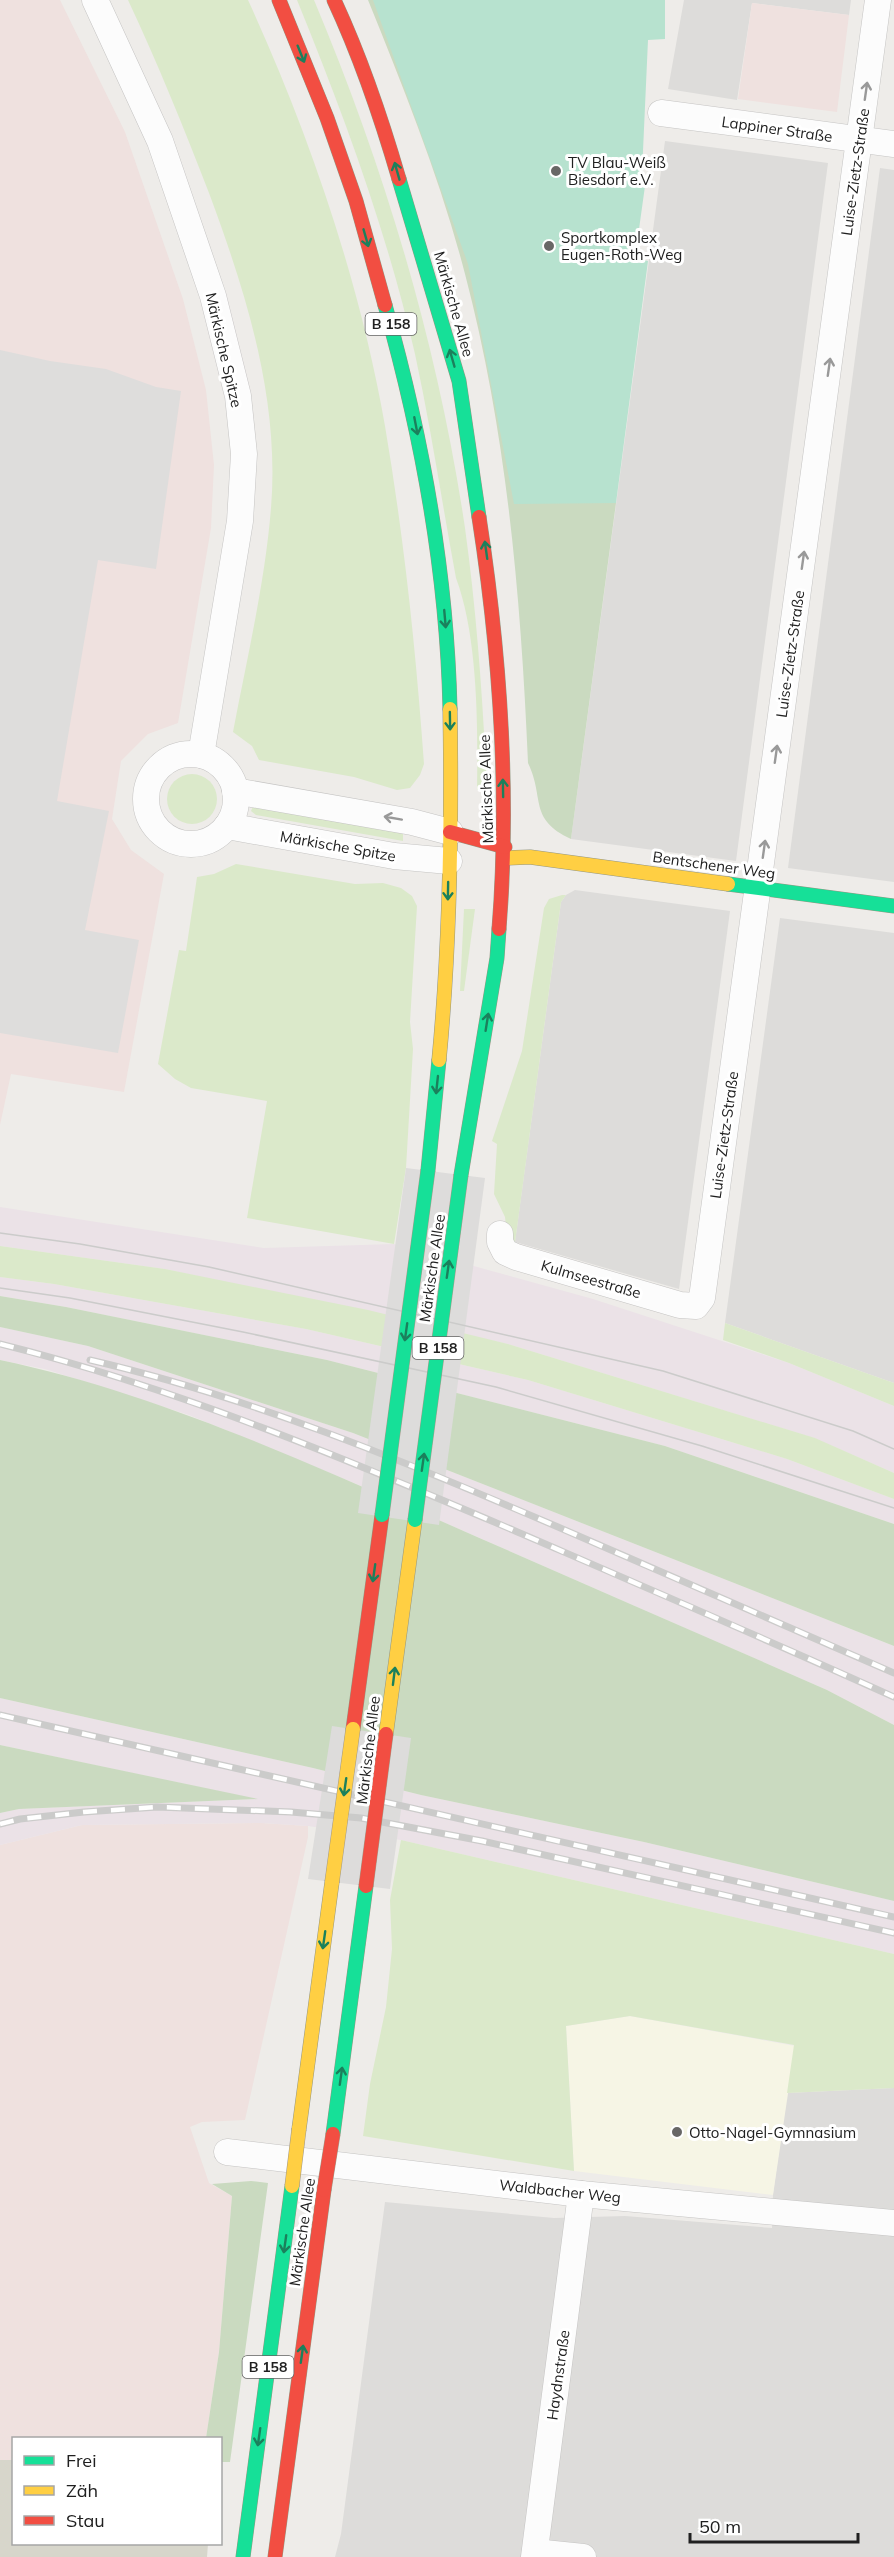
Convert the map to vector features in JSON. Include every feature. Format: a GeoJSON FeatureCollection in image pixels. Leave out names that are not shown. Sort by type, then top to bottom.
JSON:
{"type":"FeatureCollection","features":[{"type":"Feature","properties":{"kind":"main road","name":"Märkische Allee"},"geometry":{"type":"LineString","coordinates":[[243,2557],[428,1170],[445,993],[454,860],[450,832],[448,652],[441,578],[414,416],[356,201],[327,118],[279,0]]}},
{"type":"Feature","properties":{"kind":"main road","name":"Märkische Allee"},"geometry":{"type":"LineString","coordinates":[[275,2557],[461,1175],[497,958],[501,854],[503,757],[493,608],[459,381],[381,117],[355,45],[334,0]]}},
{"type":"Feature","properties":{"kind":"main road","name":"Bentschener Weg"},"geometry":{"type":"LineString","coordinates":[[450,832],[501,854],[530,856],[894,906]]}},
{"type":"Feature","properties":{"kind":"street","name":"Märkische Spitze"},"geometry":{"type":"LineString","coordinates":[[95,0],[160,141],[213,296],[238,396],[244,454],[240,521],[201,755]]}},
{"type":"Feature","properties":{"kind":"street","name":"Luise-Zietz-Straße"},"geometry":{"type":"LineString","coordinates":[[696,1306],[702,1298],[878,0]]}},
{"type":"Feature","properties":{"kind":"street","name":"Lappiner Straße"},"geometry":{"type":"LineString","coordinates":[[661,113],[894,144]]}},
{"type":"Feature","properties":{"kind":"street"},"geometry":{"type":"LineString","coordinates":[[183,754],[201,755],[217,762],[230,777],[235,791],[235,805],[227,826],[217,836],[203,842],[186,844],[168,838],[155,828],[147,811],[146,794],[152,775],[165,762],[183,754]]}},
{"type":"Feature","properties":{"kind":"street"},"geometry":{"type":"LineString","coordinates":[[235,791],[412,822],[450,832]]}},
{"type":"Feature","properties":{"kind":"street","name":"Märkische Spitze"},"geometry":{"type":"LineString","coordinates":[[227,826],[394,856],[454,860]]}},
{"type":"Feature","properties":{"kind":"street","name":"Kulmseestraße"},"geometry":{"type":"LineString","coordinates":[[500,1234],[500,1242],[505,1252],[516,1257],[680,1305],[696,1306]]}},
{"type":"Feature","properties":{"kind":"street","name":"Waldbacher Weg"},"geometry":{"type":"LineString","coordinates":[[227,2152],[581,2194],[894,2223]]}},
{"type":"Feature","properties":{"kind":"street","name":"Haydnstraße"},"geometry":{"type":"LineString","coordinates":[[535,2555],[581,2194]]}},
{"type":"Feature","properties":{"kind":"street"},"geometry":{"type":"LineString","coordinates":[[535,2555],[583,2557]]}},
{"type":"Feature","properties":{"kind":"shaded area"},"geometry":{"type":"Polygon","coordinates":[[[0,0],[60,0],[125,132],[183,299],[206,390],[214,465],[211,528],[178,723],[148,734],[121,761],[112,819],[131,850],[164,874],[124,1092],[11,1074],[0,1125],[0,0]]]}},
{"type":"Feature","properties":{"kind":"shaded area"},"geometry":{"type":"Polygon","coordinates":[[[684,0],[851,0],[849,15],[752,3],[737,100],[668,89],[684,0]]]}},
{"type":"Feature","properties":{"kind":"shaded area"},"geometry":{"type":"Polygon","coordinates":[[[752,3],[849,15],[837,112],[738,99],[752,3]]]}},
{"type":"Feature","properties":{"kind":"shaded area"},"geometry":{"type":"Polygon","coordinates":[[[665,141],[828,163],[736,861],[571,839],[665,141]]]}},
{"type":"Feature","properties":{"kind":"shaded area"},"geometry":{"type":"Polygon","coordinates":[[[880,168],[894,170],[894,882],[788,868],[880,168]]]}},
{"type":"Feature","properties":{"kind":"shaded area"},"geometry":{"type":"Polygon","coordinates":[[[0,350],[50,361],[106,369],[156,387],[181,391],[156,569],[98,560],[57,801],[109,811],[85,930],[139,940],[118,1053],[0,1033],[0,350]]]}},
{"type":"Feature","properties":{"kind":"shaded area"},"geometry":{"type":"Polygon","coordinates":[[[575,890],[730,911],[679,1289],[515,1242],[561,902],[566,895],[575,890]]]}},
{"type":"Feature","properties":{"kind":"shaded area"},"geometry":{"type":"Polygon","coordinates":[[[780,918],[894,933],[894,1383],[725,1323],[780,918]]]}},
{"type":"Feature","properties":{"kind":"shaded area"},"geometry":{"type":"Polygon","coordinates":[[[0,1207],[264,1248],[394,1244],[593,1299],[789,1363],[894,1406],[894,1473],[814,1438],[508,1344],[165,1269],[0,1246],[0,1207]]]}},
{"type":"Feature","properties":{"kind":"shaded area"},"geometry":{"type":"Polygon","coordinates":[[[0,1277],[54,1284],[306,1329],[528,1380],[787,1459],[894,1499],[894,1524],[665,1446],[327,1360],[66,1307],[0,1296],[0,1277]]]}},
{"type":"Feature","properties":{"kind":"shaded area"},"geometry":{"type":"Polygon","coordinates":[[[0,1327],[88,1346],[353,1433],[894,1646],[894,1725],[827,1690],[354,1483],[189,1415],[45,1369],[0,1360],[0,1327]]]}},
{"type":"Feature","properties":{"kind":"shaded area"},"geometry":{"type":"Polygon","coordinates":[[[0,1698],[313,1768],[421,1795],[644,1842],[894,1901],[894,1954],[401,1840],[308,1826],[262,1823],[82,1825],[0,1845],[0,1813],[19,1809],[255,1799],[0,1745],[0,1698]]]}},
{"type":"Feature","properties":{"kind":"shaded area"},"geometry":{"type":"Polygon","coordinates":[[[262,1823],[308,1826],[308,1837],[245,2120],[202,2122],[190,2127],[209,2183],[232,2196],[219,2352],[206,2437],[12,2437],[12,2460],[0,2460],[0,1845],[82,1825],[262,1823]]]}},
{"type":"Feature","properties":{"kind":"shaded area","name":"Otto-Nagel-Gymnasium"},"geometry":{"type":"Polygon","coordinates":[[[630,2016],[795,2046],[773,2195],[574,2171],[566,2026],[630,2016]]]}},
{"type":"Feature","properties":{"kind":"shaded area"},"geometry":{"type":"Polygon","coordinates":[[[894,2088],[894,2557],[335,2557],[341,2534],[385,2202],[554,2218],[625,2216],[772,2228],[773,2194],[787,2093],[894,2088]]]}},
{"type":"Feature","properties":{"kind":"shaded area"},"geometry":{"type":"Polygon","coordinates":[[[0,2460],[12,2460],[12,2545],[208,2545],[207,2557],[0,2557],[0,2460]]]}},
{"type":"Feature","properties":{"kind":"green space"},"geometry":{"type":"Polygon","coordinates":[[[128,0],[248,0],[312,155],[362,317],[392,468],[409,595],[424,764],[420,775],[410,788],[397,790],[354,777],[259,760],[252,746],[233,732],[260,592],[271,508],[272,467],[265,387],[247,308],[223,231],[180,120],[128,0]]]}},
{"type":"Feature","properties":{"kind":"green space"},"geometry":{"type":"Polygon","coordinates":[[[297,0],[314,0],[364,128],[406,259],[440,392],[454,460],[473,593],[487,790],[477,790],[477,710],[469,627],[456,578],[415,354],[404,308],[363,174],[297,0]]]}},
{"type":"Feature","properties":{"kind":"green space"},"geometry":{"type":"Polygon","coordinates":[[[368,0],[408,0],[545,503],[616,503],[571,839],[549,824],[543,815],[528,763],[521,640],[510,517],[492,395],[465,274],[433,170],[368,0]]]}},
{"type":"Feature","properties":{"kind":"green space","name":"Sportkomplex Eugen-Roth-Weg"},"geometry":{"type":"Polygon","coordinates":[[[373,0],[665,0],[665,39],[648,40],[642,173],[645,186],[635,258],[648,261],[616,503],[514,504],[468,264],[373,0]]]}},
{"type":"Feature","properties":{"kind":"green space"},"geometry":{"type":"Polygon","coordinates":[[[187,774],[197,774],[210,781],[217,794],[217,804],[210,817],[197,824],[187,824],[178,820],[171,813],[167,804],[167,794],[171,785],[178,778],[187,774]]]}},
{"type":"Feature","properties":{"kind":"green space"},"geometry":{"type":"Polygon","coordinates":[[[254,804],[403,829],[403,841],[256,815],[251,811],[254,804]]]}},
{"type":"Feature","properties":{"kind":"green space"},"geometry":{"type":"Polygon","coordinates":[[[236,864],[355,884],[383,883],[401,888],[412,896],[417,906],[410,1022],[413,1049],[406,1168],[394,1244],[247,1218],[267,1101],[191,1088],[175,1079],[158,1064],[179,950],[186,951],[197,877],[214,874],[236,864]]]}},
{"type":"Feature","properties":{"kind":"green space"},"geometry":{"type":"Polygon","coordinates":[[[566,895],[561,902],[514,1250],[508,1244],[505,1217],[494,1194],[497,1144],[492,1141],[522,1051],[544,908],[549,899],[566,895]]]}},
{"type":"Feature","properties":{"kind":"green space"},"geometry":{"type":"Polygon","coordinates":[[[464,909],[475,909],[464,991],[460,991],[464,909]]]}},
{"type":"Feature","properties":{"kind":"green space"},"geometry":{"type":"Polygon","coordinates":[[[0,1246],[165,1269],[368,1310],[508,1344],[815,1438],[894,1473],[894,1499],[787,1459],[528,1380],[306,1329],[54,1284],[0,1277],[0,1246]]]}},
{"type":"Feature","properties":{"kind":"green space"},"geometry":{"type":"Polygon","coordinates":[[[0,1296],[66,1307],[327,1360],[665,1446],[894,1524],[894,1646],[353,1433],[88,1346],[0,1327],[0,1296]]]}},
{"type":"Feature","properties":{"kind":"green space"},"geometry":{"type":"Polygon","coordinates":[[[725,1323],[894,1383],[894,1406],[789,1363],[723,1340],[725,1323]]]}},
{"type":"Feature","properties":{"kind":"green space"},"geometry":{"type":"Polygon","coordinates":[[[0,1360],[109,1389],[269,1447],[827,1690],[894,1725],[894,1901],[644,1842],[421,1795],[313,1768],[0,1698],[0,1360]]]}},
{"type":"Feature","properties":{"kind":"green space"},"geometry":{"type":"Polygon","coordinates":[[[0,1745],[258,1799],[19,1809],[0,1813],[0,1745]]]}},
{"type":"Feature","properties":{"kind":"green space"},"geometry":{"type":"Polygon","coordinates":[[[401,1840],[894,1954],[894,2088],[787,2093],[794,2045],[630,2016],[566,2026],[574,2171],[363,2136],[370,2084],[386,2007],[392,1949],[390,1900],[401,1840]]]}},
{"type":"Feature","properties":{"kind":"green space"},"geometry":{"type":"Polygon","coordinates":[[[251,2181],[268,2183],[230,2462],[222,2462],[222,2437],[206,2437],[219,2352],[232,2196],[212,2184],[251,2181]]]}},
{"type":"Feature","properties":{"kind":"pier"},"geometry":{"type":"Polygon","coordinates":[[[406,1168],[485,1178],[439,1525],[358,1513],[406,1168]]]}},
{"type":"Feature","properties":{"kind":"pier"},"geometry":{"type":"Polygon","coordinates":[[[332,1726],[411,1738],[390,1889],[308,1879],[332,1726]]]}},
{"type":"Feature","properties":{"kind":"tram line"},"geometry":{"type":"LineString","coordinates":[[0,1233],[80,1244],[209,1267],[663,1371],[853,1431],[894,1449]]}},
{"type":"Feature","properties":{"kind":"tram line"},"geometry":{"type":"LineString","coordinates":[[0,1288],[70,1298],[243,1332],[496,1387],[702,1446],[894,1508]]}},
{"type":"Feature","properties":{"kind":"railway"},"geometry":{"type":"LineString","coordinates":[[0,1344],[196,1403],[324,1452],[513,1530],[894,1697]]}},
{"type":"Feature","properties":{"kind":"railway"},"geometry":{"type":"LineString","coordinates":[[90,1360],[210,1393],[386,1455],[894,1673]]}},
{"type":"Feature","properties":{"kind":"railway"},"geometry":{"type":"LineString","coordinates":[[0,1715],[894,1917]]}},
{"type":"Feature","properties":{"kind":"railway"},"geometry":{"type":"LineString","coordinates":[[0,1824],[20,1819],[84,1812],[157,1807],[291,1812],[361,1818],[482,1841],[894,1933]]}},
{"type":"Feature","properties":{"kind":"traffic: fast"},"geometry":{"type":"LineString","coordinates":[[399,179],[459,381],[479,517]]}},
{"type":"Feature","properties":{"kind":"traffic: fast"},"geometry":{"type":"LineString","coordinates":[[385,305],[410,404],[430,505],[444,607],[450,709]]}},
{"type":"Feature","properties":{"kind":"traffic: fast"},"geometry":{"type":"LineString","coordinates":[[728,884],[894,906]]}},
{"type":"Feature","properties":{"kind":"traffic: fast"},"geometry":{"type":"LineString","coordinates":[[461,1175],[497,958],[499,929]]}},
{"type":"Feature","properties":{"kind":"traffic: fast"},"geometry":{"type":"LineString","coordinates":[[428,1170],[439,1060]]}},
{"type":"Feature","properties":{"kind":"traffic: fast"},"geometry":{"type":"LineString","coordinates":[[382,1515],[428,1170]]}},
{"type":"Feature","properties":{"kind":"traffic: fast"},"geometry":{"type":"LineString","coordinates":[[415,1520],[461,1175]]}},
{"type":"Feature","properties":{"kind":"traffic: fast"},"geometry":{"type":"LineString","coordinates":[[333,2134],[366,1886]]}},
{"type":"Feature","properties":{"kind":"traffic: fast"},"geometry":{"type":"LineString","coordinates":[[243,2557],[292,2186]]}},
{"type":"Feature","properties":{"kind":"traffic: slow"},"geometry":{"type":"LineString","coordinates":[[439,1060],[446,973],[449,885],[450,709]]}},
{"type":"Feature","properties":{"kind":"traffic: slow"},"geometry":{"type":"LineString","coordinates":[[505,858],[530,857],[728,884]]}},
{"type":"Feature","properties":{"kind":"traffic: slow"},"geometry":{"type":"LineString","coordinates":[[386,1734],[415,1520]]}},
{"type":"Feature","properties":{"kind":"traffic: slow"},"geometry":{"type":"LineString","coordinates":[[332,1882],[353,1729]]}},
{"type":"Feature","properties":{"kind":"traffic: slow"},"geometry":{"type":"LineString","coordinates":[[299,2129],[332,1882]]}},
{"type":"Feature","properties":{"kind":"traffic: slow"},"geometry":{"type":"LineString","coordinates":[[292,2186],[299,2129]]}},
{"type":"Feature","properties":{"kind":"traffic: jam"},"geometry":{"type":"LineString","coordinates":[[279,0],[327,118],[356,201],[385,305]]}},
{"type":"Feature","properties":{"kind":"traffic: jam"},"geometry":{"type":"LineString","coordinates":[[334,0],[370,88],[399,179]]}},
{"type":"Feature","properties":{"kind":"traffic: jam"},"geometry":{"type":"LineString","coordinates":[[479,517],[493,619],[501,722],[503,826],[499,929]]}},
{"type":"Feature","properties":{"kind":"traffic: jam"},"geometry":{"type":"LineString","coordinates":[[450,832],[505,847]]}},
{"type":"Feature","properties":{"kind":"traffic: jam"},"geometry":{"type":"LineString","coordinates":[[353,1729],[382,1515]]}},
{"type":"Feature","properties":{"kind":"traffic: jam"},"geometry":{"type":"LineString","coordinates":[[366,1886],[386,1734]]}},
{"type":"Feature","properties":{"kind":"traffic: jam"},"geometry":{"type":"LineString","coordinates":[[324,2190],[333,2134]]}},
{"type":"Feature","properties":{"kind":"traffic: jam"},"geometry":{"type":"LineString","coordinates":[[275,2557],[324,2190]]}},
{"type":"Feature","properties":{"kind":"place","name":"TV Blau-Weiß Biesdorf e.V."},"geometry":{"type":"Point","coordinates":[556,171]}},
{"type":"Feature","properties":{"kind":"place","name":"Sportkomplex Eugen-Roth-Weg"},"geometry":{"type":"Point","coordinates":[549,246]}},
{"type":"Feature","properties":{"kind":"place","name":"Otto-Nagel-Gymnasium"},"geometry":{"type":"Point","coordinates":[677,2132]}}]}
